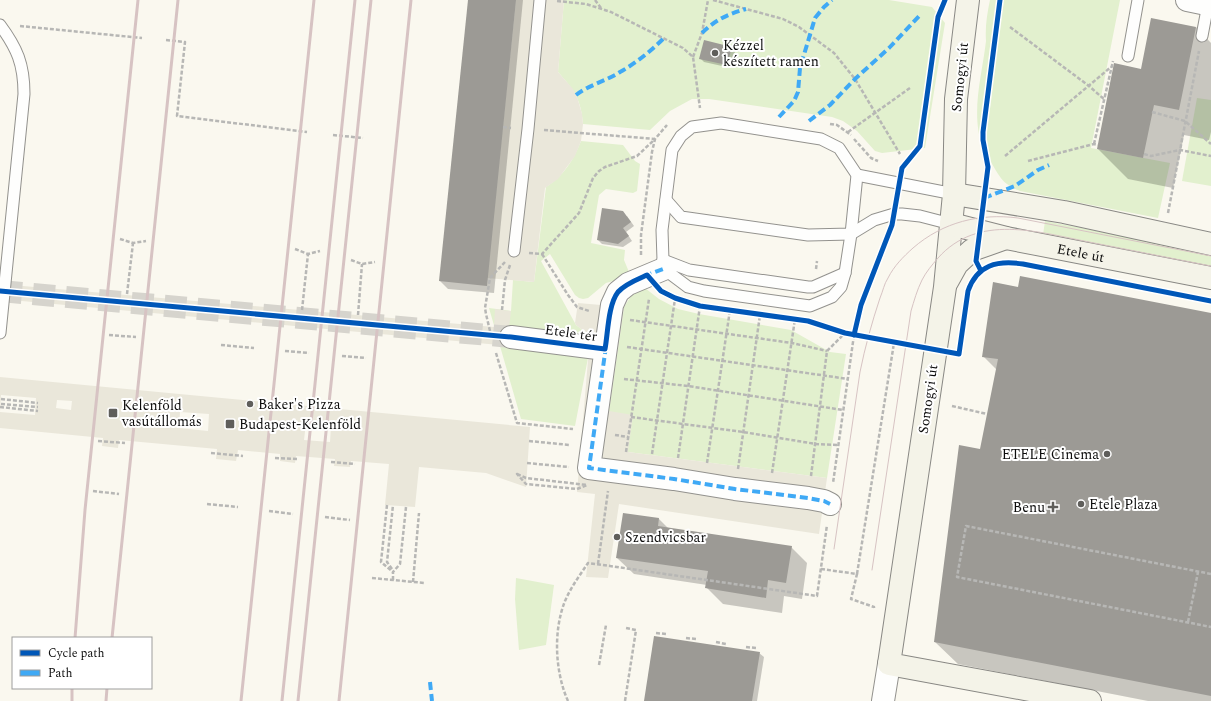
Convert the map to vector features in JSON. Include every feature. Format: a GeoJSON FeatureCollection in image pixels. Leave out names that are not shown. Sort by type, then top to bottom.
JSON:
{"type":"FeatureCollection","features":[{"type":"Feature","properties":{"kind":"main road","name":"Somogyi út"},"geometry":{"type":"LineString","coordinates":[[889,664],[944,287],[954,194],[956,99],[968,0]]}},
{"type":"Feature","properties":{"kind":"main road"},"geometry":{"type":"LineString","coordinates":[[954,194],[1064,212],[1211,244]]}},
{"type":"Feature","properties":{"kind":"main road","name":"Etele út"},"geometry":{"type":"LineString","coordinates":[[951,224],[1006,238],[1211,278]]}},
{"type":"Feature","properties":{"kind":"main road"},"geometry":{"type":"LineString","coordinates":[[944,287],[956,264],[972,250],[1006,238]]}},
{"type":"Feature","properties":{"kind":"main road"},"geometry":{"type":"LineString","coordinates":[[889,664],[1090,701]]}},
{"type":"Feature","properties":{"kind":"street"},"geometry":{"type":"LineString","coordinates":[[1186,0],[1210,4]]}},
{"type":"Feature","properties":{"kind":"street","name":"Etele tér"},"geometry":{"type":"LineString","coordinates":[[656,274],[628,284],[618,292],[612,305],[589,468],[808,498],[824,501],[830,504]]}},
{"type":"Feature","properties":{"kind":"street","name":"Etele tér"},"geometry":{"type":"LineString","coordinates":[[511,337],[606,347]]}},
{"type":"Feature","properties":{"kind":"street","name":"Somogyi út"},"geometry":{"type":"LineString","coordinates":[[883,701],[889,664]]}},
{"type":"Feature","properties":{"kind":"lane"},"geometry":{"type":"LineString","coordinates":[[514,251],[528,129],[540,0]]}},
{"type":"Feature","properties":{"kind":"lane"},"geometry":{"type":"LineString","coordinates":[[1128,56],[1138,0]]}},
{"type":"Feature","properties":{"kind":"lane"},"geometry":{"type":"LineString","coordinates":[[1202,36],[1210,4]]}},
{"type":"Feature","properties":{"kind":"lane"},"geometry":{"type":"LineString","coordinates":[[0,25],[12,41],[22,64],[24,94],[0,333]]}},
{"type":"Feature","properties":{"kind":"lane"},"geometry":{"type":"LineString","coordinates":[[721,123],[821,139],[839,148],[857,175],[851,234],[844,273],[841,287],[832,297],[810,306],[704,291],[688,287],[668,272],[656,274],[672,150],[681,136],[692,127],[721,123]]}},
{"type":"Feature","properties":{"kind":"lane"},"geometry":{"type":"LineString","coordinates":[[857,175],[954,194]]}},
{"type":"Feature","properties":{"kind":"lane"},"geometry":{"type":"LineString","coordinates":[[666,200],[681,217],[808,235],[851,234],[874,220],[894,214],[920,216],[951,224]]}},
{"type":"Feature","properties":{"kind":"lane"},"geometry":{"type":"LineString","coordinates":[[656,274],[689,270],[813,287],[844,273]]}},
{"type":"Feature","properties":{"kind":"path"},"geometry":{"type":"LineString","coordinates":[[550,0],[586,4],[601,8],[683,48],[693,57]]}},
{"type":"Feature","properties":{"kind":"path"},"geometry":{"type":"LineString","coordinates":[[595,0],[601,8]]}},
{"type":"Feature","properties":{"kind":"path"},"geometry":{"type":"LineString","coordinates":[[700,108],[693,57],[702,33],[708,0]]}},
{"type":"Feature","properties":{"kind":"path"},"geometry":{"type":"LineString","coordinates":[[713,0],[783,19],[800,27],[834,53],[849,70],[900,154]]}},
{"type":"Feature","properties":{"kind":"path"},"geometry":{"type":"LineString","coordinates":[[14,26],[142,38]]}},
{"type":"Feature","properties":{"kind":"path"},"geometry":{"type":"LineString","coordinates":[[1010,27],[1089,86],[1105,100]]}},
{"type":"Feature","properties":{"kind":"path"},"geometry":{"type":"LineString","coordinates":[[1164,234],[1202,36]]}},
{"type":"Feature","properties":{"kind":"path"},"geometry":{"type":"LineString","coordinates":[[166,40],[185,42],[177,116],[307,132]]}},
{"type":"Feature","properties":{"kind":"path"},"geometry":{"type":"LineString","coordinates":[[1028,161],[1096,145],[1113,59],[1128,56]]}},
{"type":"Feature","properties":{"kind":"path"},"geometry":{"type":"LineString","coordinates":[[1006,156],[1111,67]]}},
{"type":"Feature","properties":{"kind":"path"},"geometry":{"type":"LineString","coordinates":[[848,132],[910,88]]}},
{"type":"Feature","properties":{"kind":"path"},"geometry":{"type":"LineString","coordinates":[[696,108],[705,107]]}},
{"type":"Feature","properties":{"kind":"path"},"geometry":{"type":"LineString","coordinates":[[1152,112],[1185,121],[1211,144]]}},
{"type":"Feature","properties":{"kind":"path"},"geometry":{"type":"LineString","coordinates":[[826,123],[837,125],[848,132],[871,158],[884,163]]}},
{"type":"Feature","properties":{"kind":"path"},"geometry":{"type":"LineString","coordinates":[[537,254],[542,254],[578,213],[593,178],[599,171],[637,156],[669,124]]}},
{"type":"Feature","properties":{"kind":"path"},"geometry":{"type":"LineString","coordinates":[[582,132],[655,139]]}},
{"type":"Feature","properties":{"kind":"path"},"geometry":{"type":"LineString","coordinates":[[333,134],[363,138]]}},
{"type":"Feature","properties":{"kind":"path"},"geometry":{"type":"LineString","coordinates":[[598,564],[617,472],[631,417],[645,322],[656,274],[642,262],[640,250],[652,152],[655,139]]}},
{"type":"Feature","properties":{"kind":"path"},"geometry":{"type":"LineString","coordinates":[[1144,154],[1152,156],[1180,150],[1211,156]]}},
{"type":"Feature","properties":{"kind":"path"},"geometry":{"type":"LineString","coordinates":[[120,239],[132,243],[146,241]]}},
{"type":"Feature","properties":{"kind":"path"},"geometry":{"type":"LineString","coordinates":[[126,294],[132,243]]}},
{"type":"Feature","properties":{"kind":"path"},"geometry":{"type":"LineString","coordinates":[[295,249],[308,254],[320,251]]}},
{"type":"Feature","properties":{"kind":"path"},"geometry":{"type":"LineString","coordinates":[[302,310],[308,254]]}},
{"type":"Feature","properties":{"kind":"path"},"geometry":{"type":"LineString","coordinates":[[542,254],[568,295],[579,308],[610,318],[757,338],[827,351]]}},
{"type":"Feature","properties":{"kind":"path"},"geometry":{"type":"LineString","coordinates":[[351,260],[362,264],[375,262]]}},
{"type":"Feature","properties":{"kind":"path"},"geometry":{"type":"LineString","coordinates":[[358,315],[362,264]]}},
{"type":"Feature","properties":{"kind":"path"},"geometry":{"type":"LineString","coordinates":[[502,310],[505,280]]}},
{"type":"Feature","properties":{"kind":"path"},"geometry":{"type":"LineString","coordinates":[[648,476],[675,298]]}},
{"type":"Feature","properties":{"kind":"path"},"geometry":{"type":"LineString","coordinates":[[674,479],[684,423],[700,306]]}},
{"type":"Feature","properties":{"kind":"path"},"geometry":{"type":"LineString","coordinates":[[705,484],[730,310]]}},
{"type":"Feature","properties":{"kind":"path"},"geometry":{"type":"LineString","coordinates":[[735,489],[760,314]]}},
{"type":"Feature","properties":{"kind":"path"},"geometry":{"type":"LineString","coordinates":[[769,493],[795,319]]}},
{"type":"Feature","properties":{"kind":"path"},"geometry":{"type":"LineString","coordinates":[[568,701],[562,686],[558,669],[558,642],[561,615],[564,602],[588,563],[817,596],[856,327]]}},
{"type":"Feature","properties":{"kind":"path"},"geometry":{"type":"LineString","coordinates":[[808,498],[821,407],[827,351],[845,333],[861,336]]}},
{"type":"Feature","properties":{"kind":"path"},"geometry":{"type":"LineString","coordinates":[[109,335],[136,337]]}},
{"type":"Feature","properties":{"kind":"path"},"geometry":{"type":"LineString","coordinates":[[874,607],[851,599],[861,557],[897,343],[888,342]]}},
{"type":"Feature","properties":{"kind":"path"},"geometry":{"type":"LineString","coordinates":[[221,345],[254,348]]}},
{"type":"Feature","properties":{"kind":"path"},"geometry":{"type":"LineString","coordinates":[[606,347],[693,356],[752,366],[848,379]]}},
{"type":"Feature","properties":{"kind":"path"},"geometry":{"type":"LineString","coordinates":[[285,351],[309,353]]}},
{"type":"Feature","properties":{"kind":"path"},"geometry":{"type":"LineString","coordinates":[[342,356],[366,358]]}},
{"type":"Feature","properties":{"kind":"path"},"geometry":{"type":"LineString","coordinates":[[602,376],[688,386],[843,410]]}},
{"type":"Feature","properties":{"kind":"path"},"geometry":{"type":"LineString","coordinates":[[1,399],[38,403]]}},
{"type":"Feature","properties":{"kind":"path"},"geometry":{"type":"LineString","coordinates":[[1,404],[38,407]]}},
{"type":"Feature","properties":{"kind":"path"},"geometry":{"type":"LineString","coordinates":[[952,406],[987,414]]}},
{"type":"Feature","properties":{"kind":"path"},"geometry":{"type":"LineString","coordinates":[[0,407],[38,411]]}},
{"type":"Feature","properties":{"kind":"path"},"geometry":{"type":"LineString","coordinates":[[631,417],[684,423],[816,444],[838,445]]}},
{"type":"Feature","properties":{"kind":"path"},"geometry":{"type":"LineString","coordinates":[[517,423],[592,440]]}},
{"type":"Feature","properties":{"kind":"path"},"geometry":{"type":"LineString","coordinates":[[529,441],[592,440]]}},
{"type":"Feature","properties":{"kind":"path"},"geometry":{"type":"LineString","coordinates":[[98,441],[125,443]]}},
{"type":"Feature","properties":{"kind":"path"},"geometry":{"type":"LineString","coordinates":[[211,453],[243,456]]}},
{"type":"Feature","properties":{"kind":"path"},"geometry":{"type":"LineString","coordinates":[[275,458],[299,459]]}},
{"type":"Feature","properties":{"kind":"path"},"geometry":{"type":"LineString","coordinates":[[331,462],[355,464]]}},
{"type":"Feature","properties":{"kind":"path"},"geometry":{"type":"LineString","coordinates":[[527,463],[572,467]]}},
{"type":"Feature","properties":{"kind":"path"},"geometry":{"type":"LineString","coordinates":[[577,489],[526,484],[517,474],[526,478],[578,484]]}},
{"type":"Feature","properties":{"kind":"path"},"geometry":{"type":"LineString","coordinates":[[93,491],[119,494]]}},
{"type":"Feature","properties":{"kind":"path"},"geometry":{"type":"LineString","coordinates":[[207,504],[238,507]]}},
{"type":"Feature","properties":{"kind":"path"},"geometry":{"type":"LineString","coordinates":[[387,505],[381,562],[394,572]]}},
{"type":"Feature","properties":{"kind":"path"},"geometry":{"type":"LineString","coordinates":[[392,506],[387,562],[394,572]]}},
{"type":"Feature","properties":{"kind":"path"},"geometry":{"type":"LineString","coordinates":[[393,580],[394,572],[400,564],[406,506]]}},
{"type":"Feature","properties":{"kind":"path"},"geometry":{"type":"LineString","coordinates":[[269,511],[294,514]]}},
{"type":"Feature","properties":{"kind":"path"},"geometry":{"type":"LineString","coordinates":[[413,582],[418,513]]}},
{"type":"Feature","properties":{"kind":"path"},"geometry":{"type":"LineString","coordinates":[[325,517],[350,520]]}},
{"type":"Feature","properties":{"kind":"path"},"geometry":{"type":"LineString","coordinates":[[1211,574],[966,526],[957,577],[1211,627]]}},
{"type":"Feature","properties":{"kind":"path"},"geometry":{"type":"LineString","coordinates":[[821,569],[857,574]]}},
{"type":"Feature","properties":{"kind":"path"},"geometry":{"type":"LineString","coordinates":[[1188,622],[1198,572]]}},
{"type":"Feature","properties":{"kind":"path"},"geometry":{"type":"LineString","coordinates":[[372,578],[425,583]]}},
{"type":"Feature","properties":{"kind":"path"},"geometry":{"type":"LineString","coordinates":[[600,665],[606,625]]}},
{"type":"Feature","properties":{"kind":"path"},"geometry":{"type":"LineString","coordinates":[[625,701],[636,630],[626,628]]}},
{"type":"Feature","properties":{"kind":"path"},"geometry":{"type":"LineString","coordinates":[[656,633],[666,634]]}},
{"type":"Feature","properties":{"kind":"path"},"geometry":{"type":"LineString","coordinates":[[686,638],[696,639]]}},
{"type":"Feature","properties":{"kind":"path"},"geometry":{"type":"LineString","coordinates":[[716,642],[726,644]]}},
{"type":"Feature","properties":{"kind":"path"},"geometry":{"type":"LineString","coordinates":[[746,646],[756,648]]}},
{"type":"Feature","properties":{"kind":"green space"},"geometry":{"type":"Polygon","coordinates":[[[564,0],[889,0],[932,7],[945,23],[925,148],[882,153],[875,151],[857,131],[843,121],[832,117],[709,99],[692,99],[670,111],[650,130],[583,124],[576,95],[558,72],[564,0]]]}},
{"type":"Feature","properties":{"kind":"green space"},"geometry":{"type":"Polygon","coordinates":[[[990,0],[1120,0],[1091,148],[1170,163],[1158,218],[1020,191],[1010,186],[1000,177],[984,150],[979,135],[977,122],[978,95],[986,41],[986,20],[990,0]]]}},
{"type":"Feature","properties":{"kind":"green space"},"geometry":{"type":"Polygon","coordinates":[[[1197,98],[1211,100],[1211,186],[1182,181],[1197,98]]]}},
{"type":"Feature","properties":{"kind":"green space"},"geometry":{"type":"Polygon","coordinates":[[[581,141],[623,145],[635,161],[640,164],[637,191],[633,193],[606,189],[599,195],[591,243],[625,250],[624,260],[629,272],[627,277],[606,283],[588,298],[583,299],[575,295],[550,254],[541,261],[576,325],[592,337],[575,426],[521,419],[489,308],[511,311],[513,280],[534,282],[546,187],[558,178],[567,167],[575,155],[581,141]]]}},
{"type":"Feature","properties":{"kind":"green space"},"geometry":{"type":"Polygon","coordinates":[[[1045,221],[1211,253],[1211,268],[1043,235],[1045,221]]]}},
{"type":"Feature","properties":{"kind":"green space"},"geometry":{"type":"Polygon","coordinates":[[[645,288],[659,299],[678,309],[791,330],[830,352],[846,354],[827,478],[628,452],[609,411],[624,307],[631,296],[645,288]]]}},
{"type":"Feature","properties":{"kind":"green space"},"geometry":{"type":"Polygon","coordinates":[[[516,578],[554,585],[546,645],[519,650],[515,599],[516,578]]]}},
{"type":"Feature","properties":{"kind":"shaded area"},"geometry":{"type":"Polygon","coordinates":[[[516,0],[564,0],[558,72],[573,89],[582,114],[583,124],[581,141],[575,156],[558,179],[545,188],[534,282],[487,278],[516,0]]]}},
{"type":"Feature","properties":{"kind":"shaded area"},"geometry":{"type":"Polygon","coordinates":[[[0,284],[494,327],[495,309],[511,311],[509,328],[511,346],[0,299],[0,284]]]}},
{"type":"Feature","properties":{"kind":"shaded area"},"geometry":{"type":"Polygon","coordinates":[[[578,303],[624,307],[609,411],[633,415],[628,452],[827,478],[819,534],[619,504],[608,578],[586,577],[595,494],[577,492],[591,337],[575,323],[578,303]]]}},
{"type":"Feature","properties":{"kind":"shaded area"},"geometry":{"type":"Polygon","coordinates":[[[0,377],[530,427],[526,487],[486,473],[419,467],[415,507],[385,505],[389,464],[351,461],[350,467],[334,466],[335,459],[296,456],[295,463],[280,461],[280,454],[238,450],[236,461],[216,459],[217,449],[119,440],[118,448],[102,446],[103,438],[0,428],[0,377]],[[1,395],[0,412],[35,415],[36,398],[1,395]],[[57,400],[56,408],[71,410],[72,401],[57,400]],[[180,412],[179,428],[208,431],[209,414],[180,412]],[[306,423],[304,440],[330,442],[331,426],[306,423]]]}},
{"type":"Feature","properties":{"kind":"building"},"geometry":{"type":"Polygon","coordinates":[[[468,0],[516,0],[487,286],[439,281],[468,0]]]}},
{"type":"Feature","properties":{"kind":"building"},"geometry":{"type":"Polygon","coordinates":[[[1151,18],[1196,27],[1179,110],[1154,105],[1143,158],[1097,149],[1114,63],[1141,69],[1151,18]]]}},
{"type":"Feature","properties":{"kind":"building","name":"Kézzel készített ramen"},"geometry":{"type":"Polygon","coordinates":[[[704,40],[732,47],[727,65],[699,59],[704,40]]]}},
{"type":"Feature","properties":{"kind":"building"},"geometry":{"type":"Polygon","coordinates":[[[602,208],[623,211],[631,222],[623,228],[629,236],[618,244],[597,240],[602,208]]]}},
{"type":"Feature","properties":{"kind":"building","name":"Etele Plaza"},"geometry":{"type":"Polygon","coordinates":[[[1020,276],[1211,313],[1211,696],[934,642],[959,445],[980,449],[998,359],[982,357],[993,282],[1018,287],[1020,276]]]}},
{"type":"Feature","properties":{"kind":"building"},"geometry":{"type":"Polygon","coordinates":[[[623,513],[659,518],[658,526],[792,546],[786,583],[768,580],[766,598],[705,588],[708,571],[616,558],[623,513]]]}},
{"type":"Feature","properties":{"kind":"building"},"geometry":{"type":"Polygon","coordinates":[[[654,636],[760,652],[752,701],[644,701],[654,636]]]}},
{"type":"Feature","properties":{"kind":"tunnel"},"geometry":{"type":"LineString","coordinates":[[0,291],[511,337]]}},
{"type":"Feature","properties":{"kind":"tram line"},"geometry":{"type":"LineString","coordinates":[[834,549],[860,372],[866,344],[887,280],[902,258],[913,248],[937,232],[962,221],[976,218],[1004,217],[1018,218],[1211,256]]}},
{"type":"Feature","properties":{"kind":"tram line"},"geometry":{"type":"LineString","coordinates":[[872,570],[911,311],[922,280],[927,271],[938,258],[954,244],[971,235],[1009,229],[1050,234],[1211,266]]}},
{"type":"Feature","properties":{"kind":"railway"},"geometry":{"type":"LineString","coordinates":[[75,637],[85,510],[138,0]]}},
{"type":"Feature","properties":{"kind":"railway"},"geometry":{"type":"LineString","coordinates":[[112,637],[178,0]]}},
{"type":"Feature","properties":{"kind":"railway"},"geometry":{"type":"LineString","coordinates":[[241,701],[314,0]]}},
{"type":"Feature","properties":{"kind":"railway"},"geometry":{"type":"LineString","coordinates":[[282,701],[355,0]]}},
{"type":"Feature","properties":{"kind":"railway"},"geometry":{"type":"LineString","coordinates":[[298,701],[371,0]]}},
{"type":"Feature","properties":{"kind":"railway"},"geometry":{"type":"LineString","coordinates":[[339,701],[411,0]]}},
{"type":"Feature","properties":{"kind":"railway"},"geometry":{"type":"LineString","coordinates":[[72,689],[72,701]]}},
{"type":"Feature","properties":{"kind":"railway"},"geometry":{"type":"LineString","coordinates":[[106,701],[107,689]]}},
{"type":"Feature","properties":{"kind":"marked path"},"geometry":{"type":"LineString","coordinates":[[779,117],[794,101],[798,92],[800,68],[815,18],[832,0]]}},
{"type":"Feature","properties":{"kind":"marked path"},"geometry":{"type":"LineString","coordinates":[[702,33],[722,18],[746,9]]}},
{"type":"Feature","properties":{"kind":"marked path"},"geometry":{"type":"LineString","coordinates":[[809,121],[830,105],[855,79],[889,48],[921,14]]}},
{"type":"Feature","properties":{"kind":"marked path"},"geometry":{"type":"LineString","coordinates":[[576,95],[586,88],[615,75],[632,65],[664,38]]}},
{"type":"Feature","properties":{"kind":"marked path"},"geometry":{"type":"LineString","coordinates":[[984,198],[1015,186],[1038,170],[1049,165]]}},
{"type":"Feature","properties":{"kind":"marked path"},"geometry":{"type":"LineString","coordinates":[[644,276],[666,268]]}},
{"type":"Feature","properties":{"kind":"marked path"},"geometry":{"type":"LineString","coordinates":[[606,346],[589,468],[808,498],[824,501],[830,504]]}},
{"type":"Feature","properties":{"kind":"marked path"},"geometry":{"type":"LineString","coordinates":[[430,682],[432,701]]}},
{"type":"Feature","properties":{"kind":"cycle path"},"geometry":{"type":"LineString","coordinates":[[854,335],[861,305],[892,225],[902,168],[920,146],[938,17],[945,0]]}},
{"type":"Feature","properties":{"kind":"cycle path"},"geometry":{"type":"LineString","coordinates":[[981,271],[976,261],[988,167],[983,132],[1000,0]]}},
{"type":"Feature","properties":{"kind":"cycle path"},"geometry":{"type":"LineString","coordinates":[[0,291],[511,337],[605,349],[610,312],[618,292],[632,282],[647,275],[661,291],[675,298],[700,306],[808,321],[845,333],[959,354],[968,291],[977,275],[989,266],[997,264],[1023,264],[1211,301]]}},
{"type":"Feature","properties":{"kind":"place","name":"Kézzel készített ramen"},"geometry":{"type":"Point","coordinates":[715,53]}},
{"type":"Feature","properties":{"kind":"place","name":"Baker's Pizza"},"geometry":{"type":"Point","coordinates":[250,404]}},
{"type":"Feature","properties":{"kind":"place","name":"Kelenföld vasútállomás"},"geometry":{"type":"Point","coordinates":[113,413]}},
{"type":"Feature","properties":{"kind":"place","name":"Budapest-Kelenföld"},"geometry":{"type":"Point","coordinates":[230,424]}},
{"type":"Feature","properties":{"kind":"place","name":"ETELE Cinema"},"geometry":{"type":"Point","coordinates":[1107,454]}},
{"type":"Feature","properties":{"kind":"place","name":"Etele Plaza"},"geometry":{"type":"Point","coordinates":[1081,504]}},
{"type":"Feature","properties":{"kind":"place","name":"Benu"},"geometry":{"type":"Point","coordinates":[1053,507]}},
{"type":"Feature","properties":{"kind":"place","name":"Szendvicsbar"},"geometry":{"type":"Point","coordinates":[617,537]}}]}
